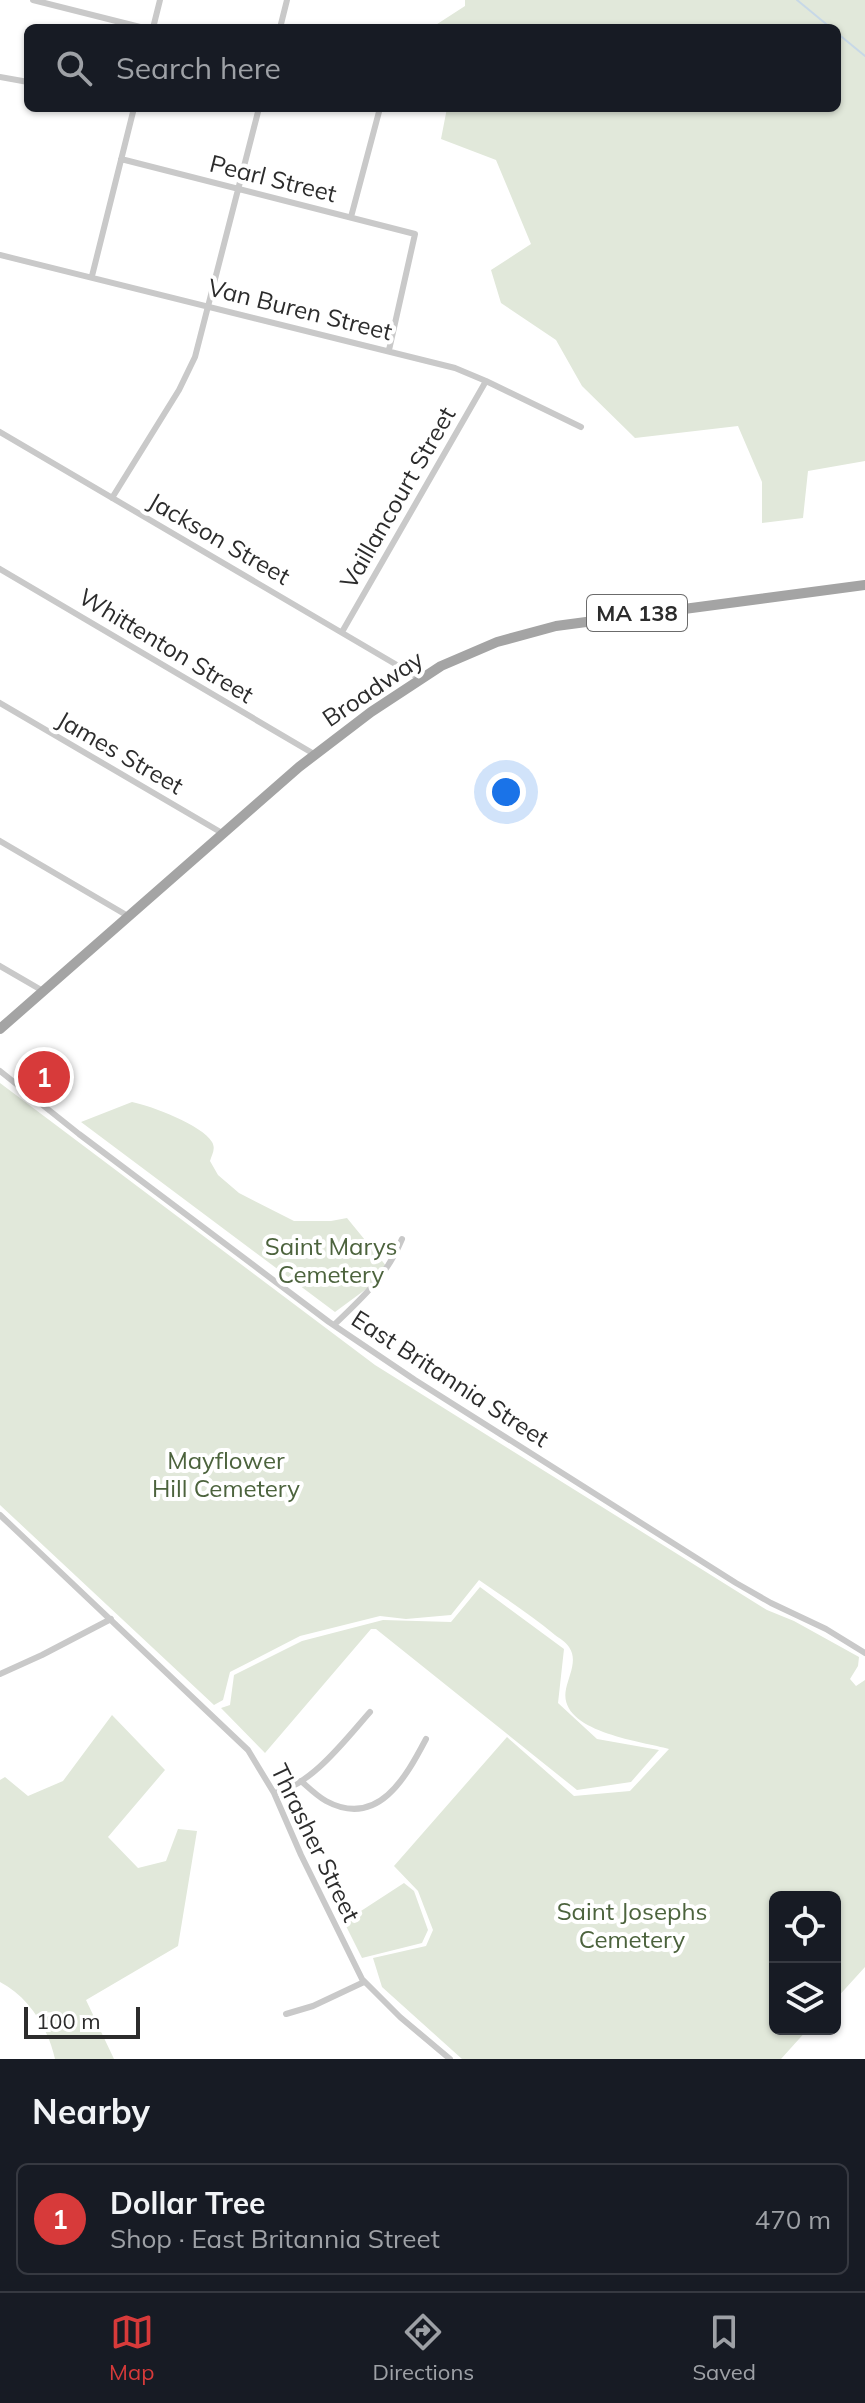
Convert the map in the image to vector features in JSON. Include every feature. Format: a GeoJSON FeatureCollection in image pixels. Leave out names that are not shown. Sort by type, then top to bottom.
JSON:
{"type":"FeatureCollection","features":[{"type":"Feature","properties":{"kind":"main road","name":"Broadway"},"geometry":{"type":"LineString","coordinates":[[0,1029],[314,754],[419,678],[468,653],[547,627],[865,585]]}},
{"type":"Feature","properties":{"kind":"street"},"geometry":{"type":"LineString","coordinates":[[33,0],[128,24]]}},
{"type":"Feature","properties":{"kind":"street"},"geometry":{"type":"LineString","coordinates":[[154,24],[160,0]]}},
{"type":"Feature","properties":{"kind":"street"},"geometry":{"type":"LineString","coordinates":[[281,24],[287,0]]}},
{"type":"Feature","properties":{"kind":"street"},"geometry":{"type":"LineString","coordinates":[[0,77],[24,81]]}},
{"type":"Feature","properties":{"kind":"street"},"geometry":{"type":"LineString","coordinates":[[92,276],[133,112]]}},
{"type":"Feature","properties":{"kind":"street"},"geometry":{"type":"LineString","coordinates":[[112,498],[188,373],[200,341],[258,112]]}},
{"type":"Feature","properties":{"kind":"street"},"geometry":{"type":"LineString","coordinates":[[351,217],[379,112]]}},
{"type":"Feature","properties":{"kind":"street","name":"Pearl Street"},"geometry":{"type":"LineString","coordinates":[[121,159],[415,234],[389,350]]}},
{"type":"Feature","properties":{"kind":"street","name":"Van Buren Street"},"geometry":{"type":"LineString","coordinates":[[0,255],[455,368],[581,427]]}},
{"type":"Feature","properties":{"kind":"street","name":"Vaillancourt Street"},"geometry":{"type":"LineString","coordinates":[[342,632],[486,381]]}},
{"type":"Feature","properties":{"kind":"street","name":"Jackson Street"},"geometry":{"type":"LineString","coordinates":[[0,432],[419,678]]}},
{"type":"Feature","properties":{"kind":"street","name":"Whittenton Street"},"geometry":{"type":"LineString","coordinates":[[0,569],[314,754]]}},
{"type":"Feature","properties":{"kind":"street","name":"James Street"},"geometry":{"type":"LineString","coordinates":[[0,703],[222,833]]}},
{"type":"Feature","properties":{"kind":"street"},"geometry":{"type":"LineString","coordinates":[[0,841],[128,916]]}},
{"type":"Feature","properties":{"kind":"street"},"geometry":{"type":"LineString","coordinates":[[0,966],[43,991]]}},
{"type":"Feature","properties":{"kind":"street","name":"East Britannia Street"},"geometry":{"type":"LineString","coordinates":[[0,1071],[334,1325],[415,1380],[736,1583],[865,1653]]}},
{"type":"Feature","properties":{"kind":"street"},"geometry":{"type":"LineString","coordinates":[[334,1325],[382,1278],[402,1239]]}},
{"type":"Feature","properties":{"kind":"street","name":"Thrasher Street"},"geometry":{"type":"LineString","coordinates":[[0,1515],[241,1742],[274,1793],[364,1982],[450,2059]]}},
{"type":"Feature","properties":{"kind":"street"},"geometry":{"type":"LineString","coordinates":[[0,1674],[111,1619]]}},
{"type":"Feature","properties":{"kind":"street"},"geometry":{"type":"LineString","coordinates":[[274,1793],[289,1789],[301,1781],[370,1712]]}},
{"type":"Feature","properties":{"kind":"street"},"geometry":{"type":"LineString","coordinates":[[301,1781],[325,1800],[340,1806],[359,1808],[375,1804],[390,1795],[401,1782],[426,1739]]}},
{"type":"Feature","properties":{"kind":"street"},"geometry":{"type":"LineString","coordinates":[[286,2014],[313,2006],[364,1982]]}},
{"type":"Feature","properties":{"kind":"green space"},"geometry":{"type":"Polygon","coordinates":[[[465,0],[865,0],[865,461],[808,471],[803,518],[762,523],[762,482],[738,426],[635,438],[582,386],[556,340],[501,303],[491,270],[531,244],[496,160],[441,139],[446,112],[841,112],[841,24],[437,24],[465,6],[465,0]]]}},
{"type":"Feature","properties":{"kind":"green space","name":"Mayflower Hill Cemetery"},"geometry":{"type":"Polygon","coordinates":[[[0,1083],[375,1365],[767,1610],[794,1621],[859,1657],[858,1666],[850,1679],[856,1686],[865,1680],[865,1967],[841,1993],[841,1891],[769,1891],[769,2035],[803,2035],[781,2059],[462,2059],[382,1987],[373,1958],[426,1946],[433,1930],[418,1891],[394,1866],[507,1737],[574,1796],[630,1791],[669,1749],[604,1732],[574,1715],[567,1704],[566,1689],[573,1662],[569,1647],[537,1620],[479,1580],[451,1615],[406,1619],[380,1616],[300,1636],[230,1672],[223,1700],[214,1705],[0,1505],[0,1083]]]}},
{"type":"Feature","properties":{"kind":"green space","name":"Saint Marys Cemetery"},"geometry":{"type":"Polygon","coordinates":[[[132,1102],[176,1117],[207,1136],[214,1147],[210,1161],[218,1175],[239,1193],[294,1221],[347,1218],[387,1267],[373,1284],[335,1312],[81,1122],[132,1102]]]}},
{"type":"Feature","properties":{"kind":"green space"},"geometry":{"type":"Polygon","coordinates":[[[480,1587],[564,1649],[558,1703],[597,1739],[659,1750],[631,1782],[577,1790],[376,1629],[371,1629],[265,1753],[221,1708],[230,1705],[234,1675],[302,1641],[383,1620],[451,1622],[480,1587]]]}},
{"type":"Feature","properties":{"kind":"green space"},"geometry":{"type":"Polygon","coordinates":[[[112,1715],[165,1770],[108,1837],[138,1868],[166,1861],[178,1829],[197,1831],[178,1946],[86,2000],[114,2059],[55,2059],[48,2036],[36,2014],[20,1996],[0,1982],[0,1780],[5,1777],[28,1796],[63,1781],[112,1715]]]}},
{"type":"Feature","properties":{"kind":"green space"},"geometry":{"type":"Polygon","coordinates":[[[404,1883],[414,1891],[428,1930],[422,1943],[362,1958],[344,1922],[404,1883]]]}},
{"type":"Feature","properties":{"kind":"waterway"},"geometry":{"type":"LineString","coordinates":[[797,0],[826,24]]}},
{"type":"Feature","properties":{"kind":"waterway"},"geometry":{"type":"LineString","coordinates":[[841,36],[865,56]]}},
{"type":"Feature","properties":{"kind":"place","name":"Dollar Tree"},"geometry":{"type":"Point","coordinates":[44,1077]}},
{"type":"Feature","properties":{"kind":"park label","name":"Saint Josephs Cemetery"},"geometry":{"type":"Point","coordinates":[632,1926]}}]}
